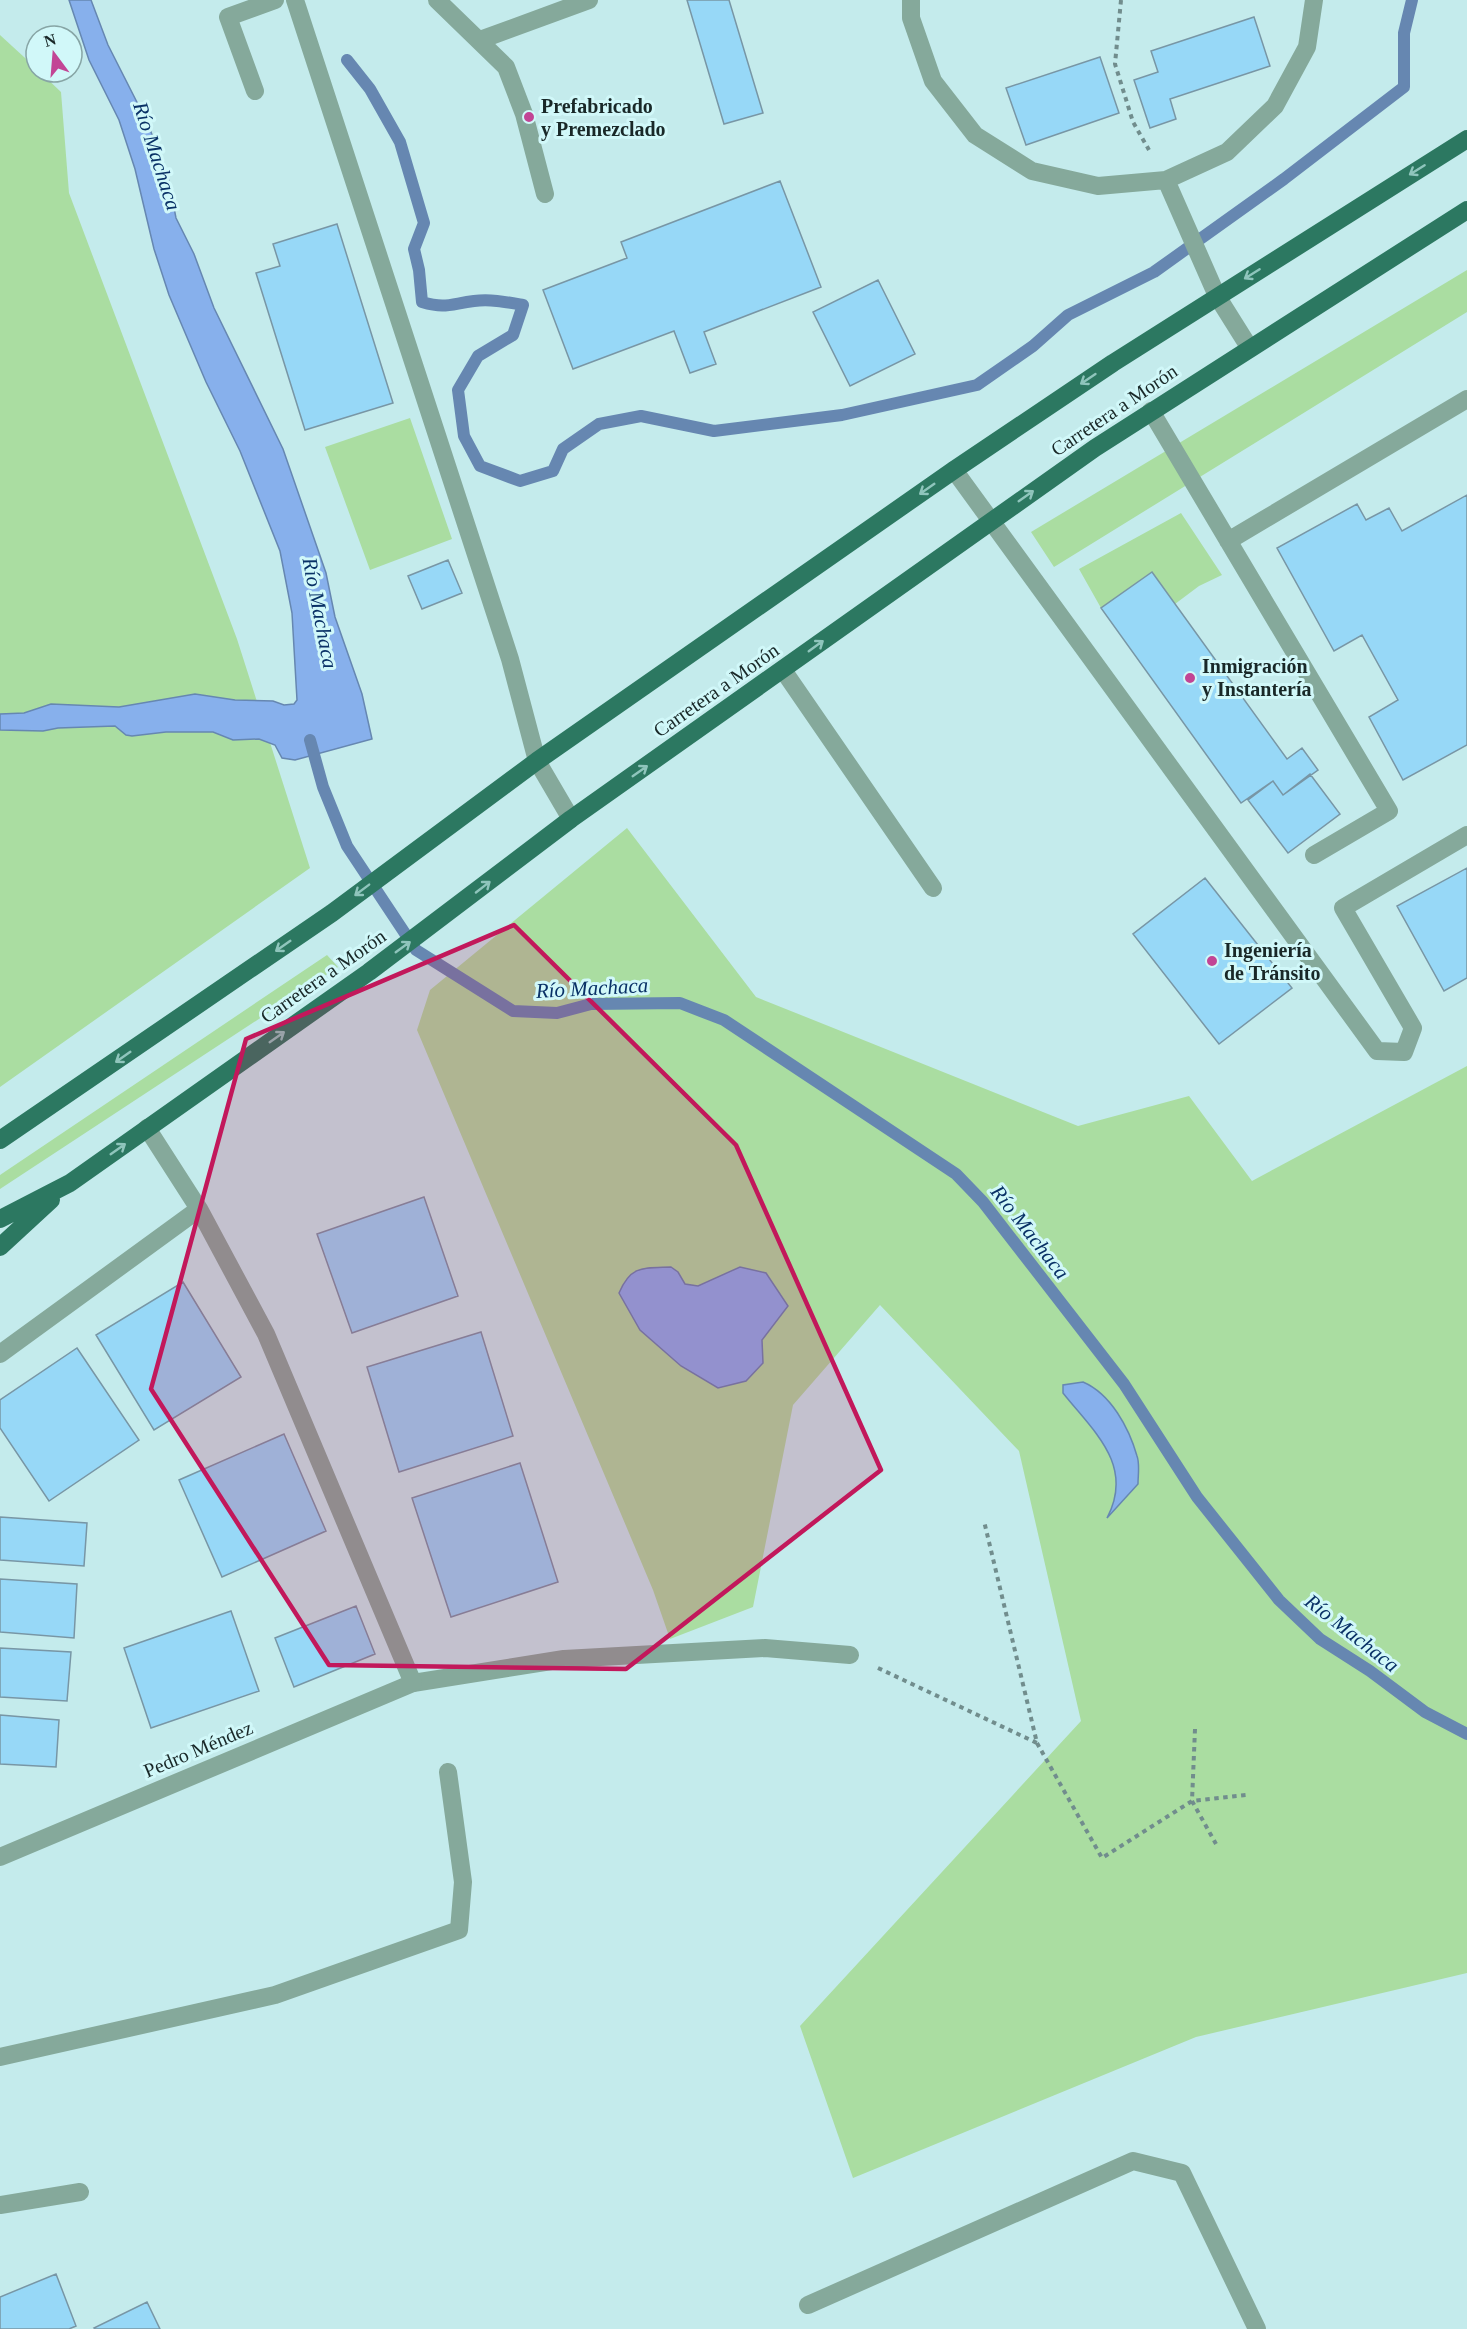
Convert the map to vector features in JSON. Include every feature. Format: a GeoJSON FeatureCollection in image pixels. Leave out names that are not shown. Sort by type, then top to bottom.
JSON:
{"type":"FeatureCollection","features":[{"type":"Feature","properties":{"kind":"main road","name":"Carretera a Morón"},"geometry":{"type":"LineString","coordinates":[[0,1140],[332,913],[537,761],[954,470],[1217,296],[1467,139]]}},
{"type":"Feature","properties":{"kind":"main road","name":"Carretera a Morón"},"geometry":{"type":"LineString","coordinates":[[0,1219],[70,1183],[369,972],[437,923],[571,819],[991,521],[1151,411],[1467,210]]}},
{"type":"Feature","properties":{"kind":"main road"},"geometry":{"type":"LineString","coordinates":[[0,1247],[70,1183]]}},
{"type":"Feature","properties":{"kind":"street"},"geometry":{"type":"LineString","coordinates":[[255,91],[228,17],[275,0]]}},
{"type":"Feature","properties":{"kind":"street"},"geometry":{"type":"LineString","coordinates":[[295,0],[510,660],[537,761],[571,819]]}},
{"type":"Feature","properties":{"kind":"street"},"geometry":{"type":"LineString","coordinates":[[437,0],[506,67],[524,114],[545,194]]}},
{"type":"Feature","properties":{"kind":"street"},"geometry":{"type":"LineString","coordinates":[[480,40],[589,0]]}},
{"type":"Feature","properties":{"kind":"street"},"geometry":{"type":"LineString","coordinates":[[911,0],[911,18],[933,81],[975,135],[1032,171],[1098,186],[1166,180],[1227,152],[1275,106],[1307,47],[1314,0]]}},
{"type":"Feature","properties":{"kind":"street"},"geometry":{"type":"LineString","coordinates":[[1166,180],[1217,296],[1249,347]]}},
{"type":"Feature","properties":{"kind":"street"},"geometry":{"type":"LineString","coordinates":[[1228,541],[1467,399]]}},
{"type":"Feature","properties":{"kind":"street"},"geometry":{"type":"LineString","coordinates":[[1151,411],[1389,811],[1314,855]]}},
{"type":"Feature","properties":{"kind":"street"},"geometry":{"type":"LineString","coordinates":[[954,470],[1377,1051],[1404,1052],[1413,1028],[1343,908],[1467,835]]}},
{"type":"Feature","properties":{"kind":"street"},"geometry":{"type":"LineString","coordinates":[[783,669],[933,888]]}},
{"type":"Feature","properties":{"kind":"street"},"geometry":{"type":"LineString","coordinates":[[147,1128],[199,1209],[266,1334],[413,1683]]}},
{"type":"Feature","properties":{"kind":"street"},"geometry":{"type":"LineString","coordinates":[[0,1354],[199,1209]]}},
{"type":"Feature","properties":{"kind":"street","name":"Pedro Méndez"},"geometry":{"type":"LineString","coordinates":[[0,1857],[413,1683],[564,1659],[765,1648],[850,1654]]}},
{"type":"Feature","properties":{"kind":"street"},"geometry":{"type":"LineString","coordinates":[[0,2057],[275,1995],[459,1930],[463,1882],[448,1772]]}},
{"type":"Feature","properties":{"kind":"street"},"geometry":{"type":"LineString","coordinates":[[808,2305],[1133,2161],[1182,2173],[1257,2329]]}},
{"type":"Feature","properties":{"kind":"street"},"geometry":{"type":"LineString","coordinates":[[0,2205],[80,2192]]}},
{"type":"Feature","properties":{"kind":"path"},"geometry":{"type":"LineString","coordinates":[[1121,0],[1116,64],[1133,122],[1166,180]]}},
{"type":"Feature","properties":{"kind":"path"},"geometry":{"type":"LineString","coordinates":[[984,1521],[1037,1743],[1102,1858],[1192,1801],[1246,1795]]}},
{"type":"Feature","properties":{"kind":"path"},"geometry":{"type":"LineString","coordinates":[[850,1654],[1037,1743]]}},
{"type":"Feature","properties":{"kind":"path"},"geometry":{"type":"LineString","coordinates":[[1195,1729],[1192,1801],[1216,1844]]}},
{"type":"Feature","properties":{"kind":"highlighted area"},"geometry":{"type":"Polygon","coordinates":[[[514,925],[736,1145],[881,1470],[626,1669],[329,1665],[151,1389],[246,1039],[514,925]]]}},
{"type":"Feature","properties":{"kind":"green space"},"geometry":{"type":"Polygon","coordinates":[[[0,35],[24,57],[24,84],[53,84],[61,92],[69,193],[237,639],[310,868],[0,1087],[0,35]]]}},
{"type":"Feature","properties":{"kind":"green space"},"geometry":{"type":"Polygon","coordinates":[[[1467,270],[1467,312],[1054,567],[1031,532],[1467,270]]]}},
{"type":"Feature","properties":{"kind":"green space"},"geometry":{"type":"Polygon","coordinates":[[[410,418],[452,539],[370,570],[325,447],[410,418]]]}},
{"type":"Feature","properties":{"kind":"green space"},"geometry":{"type":"Polygon","coordinates":[[[1181,513],[1222,575],[1199,586],[1175,604],[1152,572],[1101,608],[1079,569],[1181,513]]]}},
{"type":"Feature","properties":{"kind":"green space"},"geometry":{"type":"Polygon","coordinates":[[[627,828],[756,997],[1078,1126],[1189,1096],[1252,1181],[1467,1066],[1467,1973],[1196,2037],[853,2178],[800,2026],[1081,1721],[1019,1451],[880,1305],[793,1405],[753,1607],[670,1639],[653,1590],[417,1030],[430,990],[627,828]]]}},
{"type":"Feature","properties":{"kind":"green space"},"geometry":{"type":"Polygon","coordinates":[[[327,955],[338,967],[0,1189],[0,1175],[327,955]]]}},
{"type":"Feature","properties":{"kind":"water"},"geometry":{"type":"Polygon","coordinates":[[[69,0],[91,0],[108,45],[148,124],[168,177],[176,218],[194,254],[214,308],[283,449],[326,573],[335,617],[362,694],[372,739],[295,760],[282,758],[275,745],[259,739],[233,740],[213,732],[166,732],[132,736],[126,735],[115,726],[58,728],[43,731],[0,730],[0,714],[24,713],[51,704],[119,707],[195,694],[235,700],[273,701],[284,705],[294,704],[297,700],[292,613],[280,551],[240,451],[206,382],[169,295],[154,249],[135,169],[119,120],[89,60],[84,45],[84,24],[77,24],[69,0]]]}},
{"type":"Feature","properties":{"kind":"water"},"geometry":{"type":"Polygon","coordinates":[[[671,1267],[678,1272],[685,1284],[698,1286],[740,1267],[766,1273],[788,1306],[762,1340],[763,1363],[746,1381],[718,1388],[681,1366],[640,1330],[619,1293],[628,1277],[639,1270],[671,1267]]]}},
{"type":"Feature","properties":{"kind":"water"},"geometry":{"type":"Polygon","coordinates":[[[1083,1382],[1093,1387],[1118,1413],[1134,1445],[1138,1459],[1138,1484],[1107,1518],[1114,1499],[1116,1481],[1113,1465],[1097,1435],[1063,1393],[1063,1385],[1083,1382]]]}},
{"type":"Feature","properties":{"kind":"building"},"geometry":{"type":"Polygon","coordinates":[[[687,0],[729,0],[763,113],[724,124],[687,0]]]}},
{"type":"Feature","properties":{"kind":"building"},"geometry":{"type":"Polygon","coordinates":[[[1254,17],[1270,66],[1170,99],[1176,119],[1150,128],[1134,80],[1158,72],[1151,51],[1254,17]]]}},
{"type":"Feature","properties":{"kind":"building"},"geometry":{"type":"Polygon","coordinates":[[[1100,57],[1119,113],[1026,145],[1006,88],[1100,57]]]}},
{"type":"Feature","properties":{"kind":"building"},"geometry":{"type":"Polygon","coordinates":[[[780,181],[821,287],[704,332],[716,364],[690,373],[674,331],[573,369],[543,290],[627,258],[621,242],[780,181]]]}},
{"type":"Feature","properties":{"kind":"building"},"geometry":{"type":"Polygon","coordinates":[[[337,224],[393,403],[305,430],[256,273],[280,266],[273,244],[337,224]]]}},
{"type":"Feature","properties":{"kind":"building"},"geometry":{"type":"Polygon","coordinates":[[[878,280],[915,354],[850,386],[813,312],[878,280]]]}},
{"type":"Feature","properties":{"kind":"building"},"geometry":{"type":"Polygon","coordinates":[[[1467,495],[1467,745],[1403,780],[1369,717],[1398,700],[1362,635],[1334,651],[1277,548],[1357,504],[1366,520],[1389,508],[1402,531],[1467,495]]]}},
{"type":"Feature","properties":{"kind":"building"},"geometry":{"type":"Polygon","coordinates":[[[448,560],[462,593],[422,609],[408,576],[448,560]]]}},
{"type":"Feature","properties":{"kind":"building","name":"Inmigración y Instantería"},"geometry":{"type":"Polygon","coordinates":[[[1152,572],[1287,759],[1302,748],[1318,770],[1283,795],[1273,781],[1241,803],[1101,608],[1152,572]]]}},
{"type":"Feature","properties":{"kind":"building"},"geometry":{"type":"Polygon","coordinates":[[[1310,774],[1340,814],[1288,853],[1248,800],[1273,781],[1283,795],[1310,774]]]}},
{"type":"Feature","properties":{"kind":"building"},"geometry":{"type":"Polygon","coordinates":[[[1467,868],[1467,978],[1444,991],[1397,906],[1467,868]]]}},
{"type":"Feature","properties":{"kind":"building","name":"Ingeniería de Tránsito"},"geometry":{"type":"Polygon","coordinates":[[[1205,878],[1292,988],[1219,1044],[1133,934],[1205,878]]]}},
{"type":"Feature","properties":{"kind":"building"},"geometry":{"type":"Polygon","coordinates":[[[424,1197],[458,1296],[352,1333],[317,1234],[424,1197]]]}},
{"type":"Feature","properties":{"kind":"building"},"geometry":{"type":"Polygon","coordinates":[[[183,1282],[241,1377],[154,1430],[96,1335],[183,1282]]]}},
{"type":"Feature","properties":{"kind":"building"},"geometry":{"type":"Polygon","coordinates":[[[481,1332],[513,1436],[399,1472],[367,1367],[481,1332]]]}},
{"type":"Feature","properties":{"kind":"building"},"geometry":{"type":"Polygon","coordinates":[[[77,1348],[139,1440],[49,1501],[0,1428],[0,1400],[77,1348]]]}},
{"type":"Feature","properties":{"kind":"building"},"geometry":{"type":"Polygon","coordinates":[[[284,1434],[326,1531],[222,1577],[179,1480],[284,1434]]]}},
{"type":"Feature","properties":{"kind":"building"},"geometry":{"type":"Polygon","coordinates":[[[520,1463],[558,1582],[451,1617],[412,1498],[520,1463]]]}},
{"type":"Feature","properties":{"kind":"building"},"geometry":{"type":"Polygon","coordinates":[[[0,1517],[87,1523],[84,1566],[0,1560],[0,1517]]]}},
{"type":"Feature","properties":{"kind":"building"},"geometry":{"type":"Polygon","coordinates":[[[0,1579],[77,1584],[74,1638],[0,1632],[0,1579]]]}},
{"type":"Feature","properties":{"kind":"building"},"geometry":{"type":"Polygon","coordinates":[[[356,1606],[375,1654],[294,1687],[275,1638],[356,1606]]]}},
{"type":"Feature","properties":{"kind":"building"},"geometry":{"type":"Polygon","coordinates":[[[231,1611],[259,1691],[151,1728],[124,1648],[231,1611]]]}},
{"type":"Feature","properties":{"kind":"building"},"geometry":{"type":"Polygon","coordinates":[[[0,1648],[71,1652],[67,1701],[0,1697],[0,1648]]]}},
{"type":"Feature","properties":{"kind":"building"},"geometry":{"type":"Polygon","coordinates":[[[0,1715],[59,1720],[56,1767],[0,1764],[0,1715]]]}},
{"type":"Feature","properties":{"kind":"building"},"geometry":{"type":"Polygon","coordinates":[[[56,2274],[76,2326],[69,2329],[0,2329],[0,2297],[56,2274]]]}},
{"type":"Feature","properties":{"kind":"building"},"geometry":{"type":"Polygon","coordinates":[[[147,2302],[160,2329],[94,2328],[147,2302]]]}},
{"type":"Feature","properties":{"kind":"waterway"},"geometry":{"type":"LineString","coordinates":[[347,60],[370,89],[400,142],[424,223],[414,249],[419,270],[422,302],[443,306],[486,300],[523,305],[513,335],[478,356],[458,390],[464,436],[480,466],[520,481],[553,471],[563,449],[599,424],[641,416],[714,431],[842,415],[977,385],[1033,346],[1068,315],[1154,272],[1284,179],[1404,87],[1404,33],[1412,0]]}},
{"type":"Feature","properties":{"kind":"waterway","name":"Río Machaca"},"geometry":{"type":"LineString","coordinates":[[310,740],[323,787],[347,846],[416,950],[513,1011],[557,1013],[591,1004],[680,1003],[724,1020],[956,1174],[983,1202],[1124,1384],[1197,1497],[1279,1600],[1320,1639],[1370,1671],[1425,1712],[1467,1734]]}},
{"type":"Feature","properties":{"kind":"place","name":"Prefabricado y Premezclado"},"geometry":{"type":"Point","coordinates":[529,117]}},
{"type":"Feature","properties":{"kind":"place","name":"Inmigración y Instantería"},"geometry":{"type":"Point","coordinates":[1190,678]}},
{"type":"Feature","properties":{"kind":"place","name":"Ingeniería de Tránsito"},"geometry":{"type":"Point","coordinates":[1212,961]}}]}
